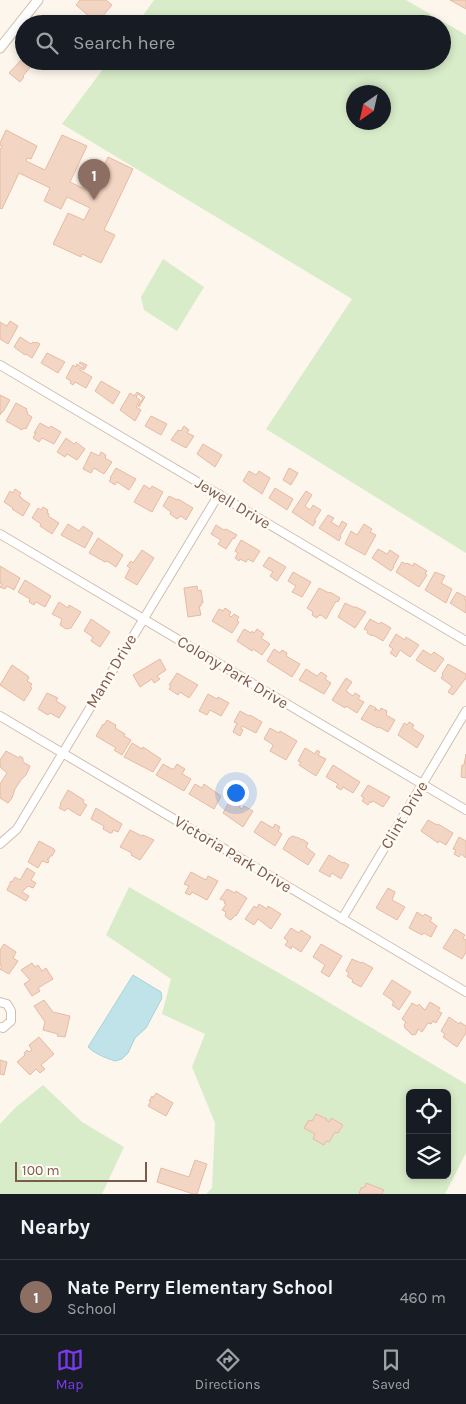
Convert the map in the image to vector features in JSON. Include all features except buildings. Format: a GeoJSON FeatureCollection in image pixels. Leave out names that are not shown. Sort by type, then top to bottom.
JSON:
{"type":"FeatureCollection","features":[{"type":"Feature","properties":{"kind":"street"},"geometry":{"type":"LineString","coordinates":[[26,15],[38,0]]}},
{"type":"Feature","properties":{"kind":"street"},"geometry":{"type":"LineString","coordinates":[[0,48],[15,29]]}},
{"type":"Feature","properties":{"kind":"street","name":"Jewell Drive"},"geometry":{"type":"LineString","coordinates":[[0,365],[466,640]]}},
{"type":"Feature","properties":{"kind":"street","name":"Mann Drive"},"geometry":{"type":"LineString","coordinates":[[0,844],[17,829],[219,494]]}},
{"type":"Feature","properties":{"kind":"street","name":"Colony Park Drive"},"geometry":{"type":"LineString","coordinates":[[0,534],[466,810]]}},
{"type":"Feature","properties":{"kind":"street","name":"Clint Drive"},"geometry":{"type":"LineString","coordinates":[[342,919],[466,711]]}},
{"type":"Feature","properties":{"kind":"street","name":"Victoria Park Drive"},"geometry":{"type":"LineString","coordinates":[[0,716],[466,992]]}},
{"type":"Feature","properties":{"kind":"street"},"geometry":{"type":"LineString","coordinates":[[0,1002],[7,1004],[11,1011],[11,1021],[3,1028],[0,1027]]}},
{"type":"Feature","properties":{"kind":"green space"},"geometry":{"type":"Polygon","coordinates":[[[154,0],[406,0],[432,15],[143,15],[154,0]]]}},
{"type":"Feature","properties":{"kind":"green space"},"geometry":{"type":"Polygon","coordinates":[[[451,26],[466,35],[466,553],[266,429],[352,299],[62,124],[102,70],[451,70],[451,26]]]}},
{"type":"Feature","properties":{"kind":"green space"},"geometry":{"type":"Polygon","coordinates":[[[163,259],[204,287],[177,331],[144,310],[141,297],[163,259]]]}},
{"type":"Feature","properties":{"kind":"green space"},"geometry":{"type":"Polygon","coordinates":[[[129,887],[298,984],[466,1084],[466,1153],[445,1194],[206,1194],[212,1188],[215,1123],[192,1067],[205,1034],[162,1014],[171,979],[106,935],[129,887]]]}},
{"type":"Feature","properties":{"kind":"green space"},"geometry":{"type":"Polygon","coordinates":[[[43,1085],[82,1122],[124,1147],[102,1194],[0,1194],[0,1124],[15,1108],[43,1085]]]}},
{"type":"Feature","properties":{"kind":"water"},"geometry":{"type":"Polygon","coordinates":[[[133,975],[161,992],[162,998],[146,1028],[135,1038],[128,1053],[122,1059],[115,1061],[97,1054],[88,1047],[133,975]]]}},
{"type":"Feature","properties":{"kind":"place","name":"Nate Perry Elementary School"},"geometry":{"type":"Point","coordinates":[94,200]}}]}
